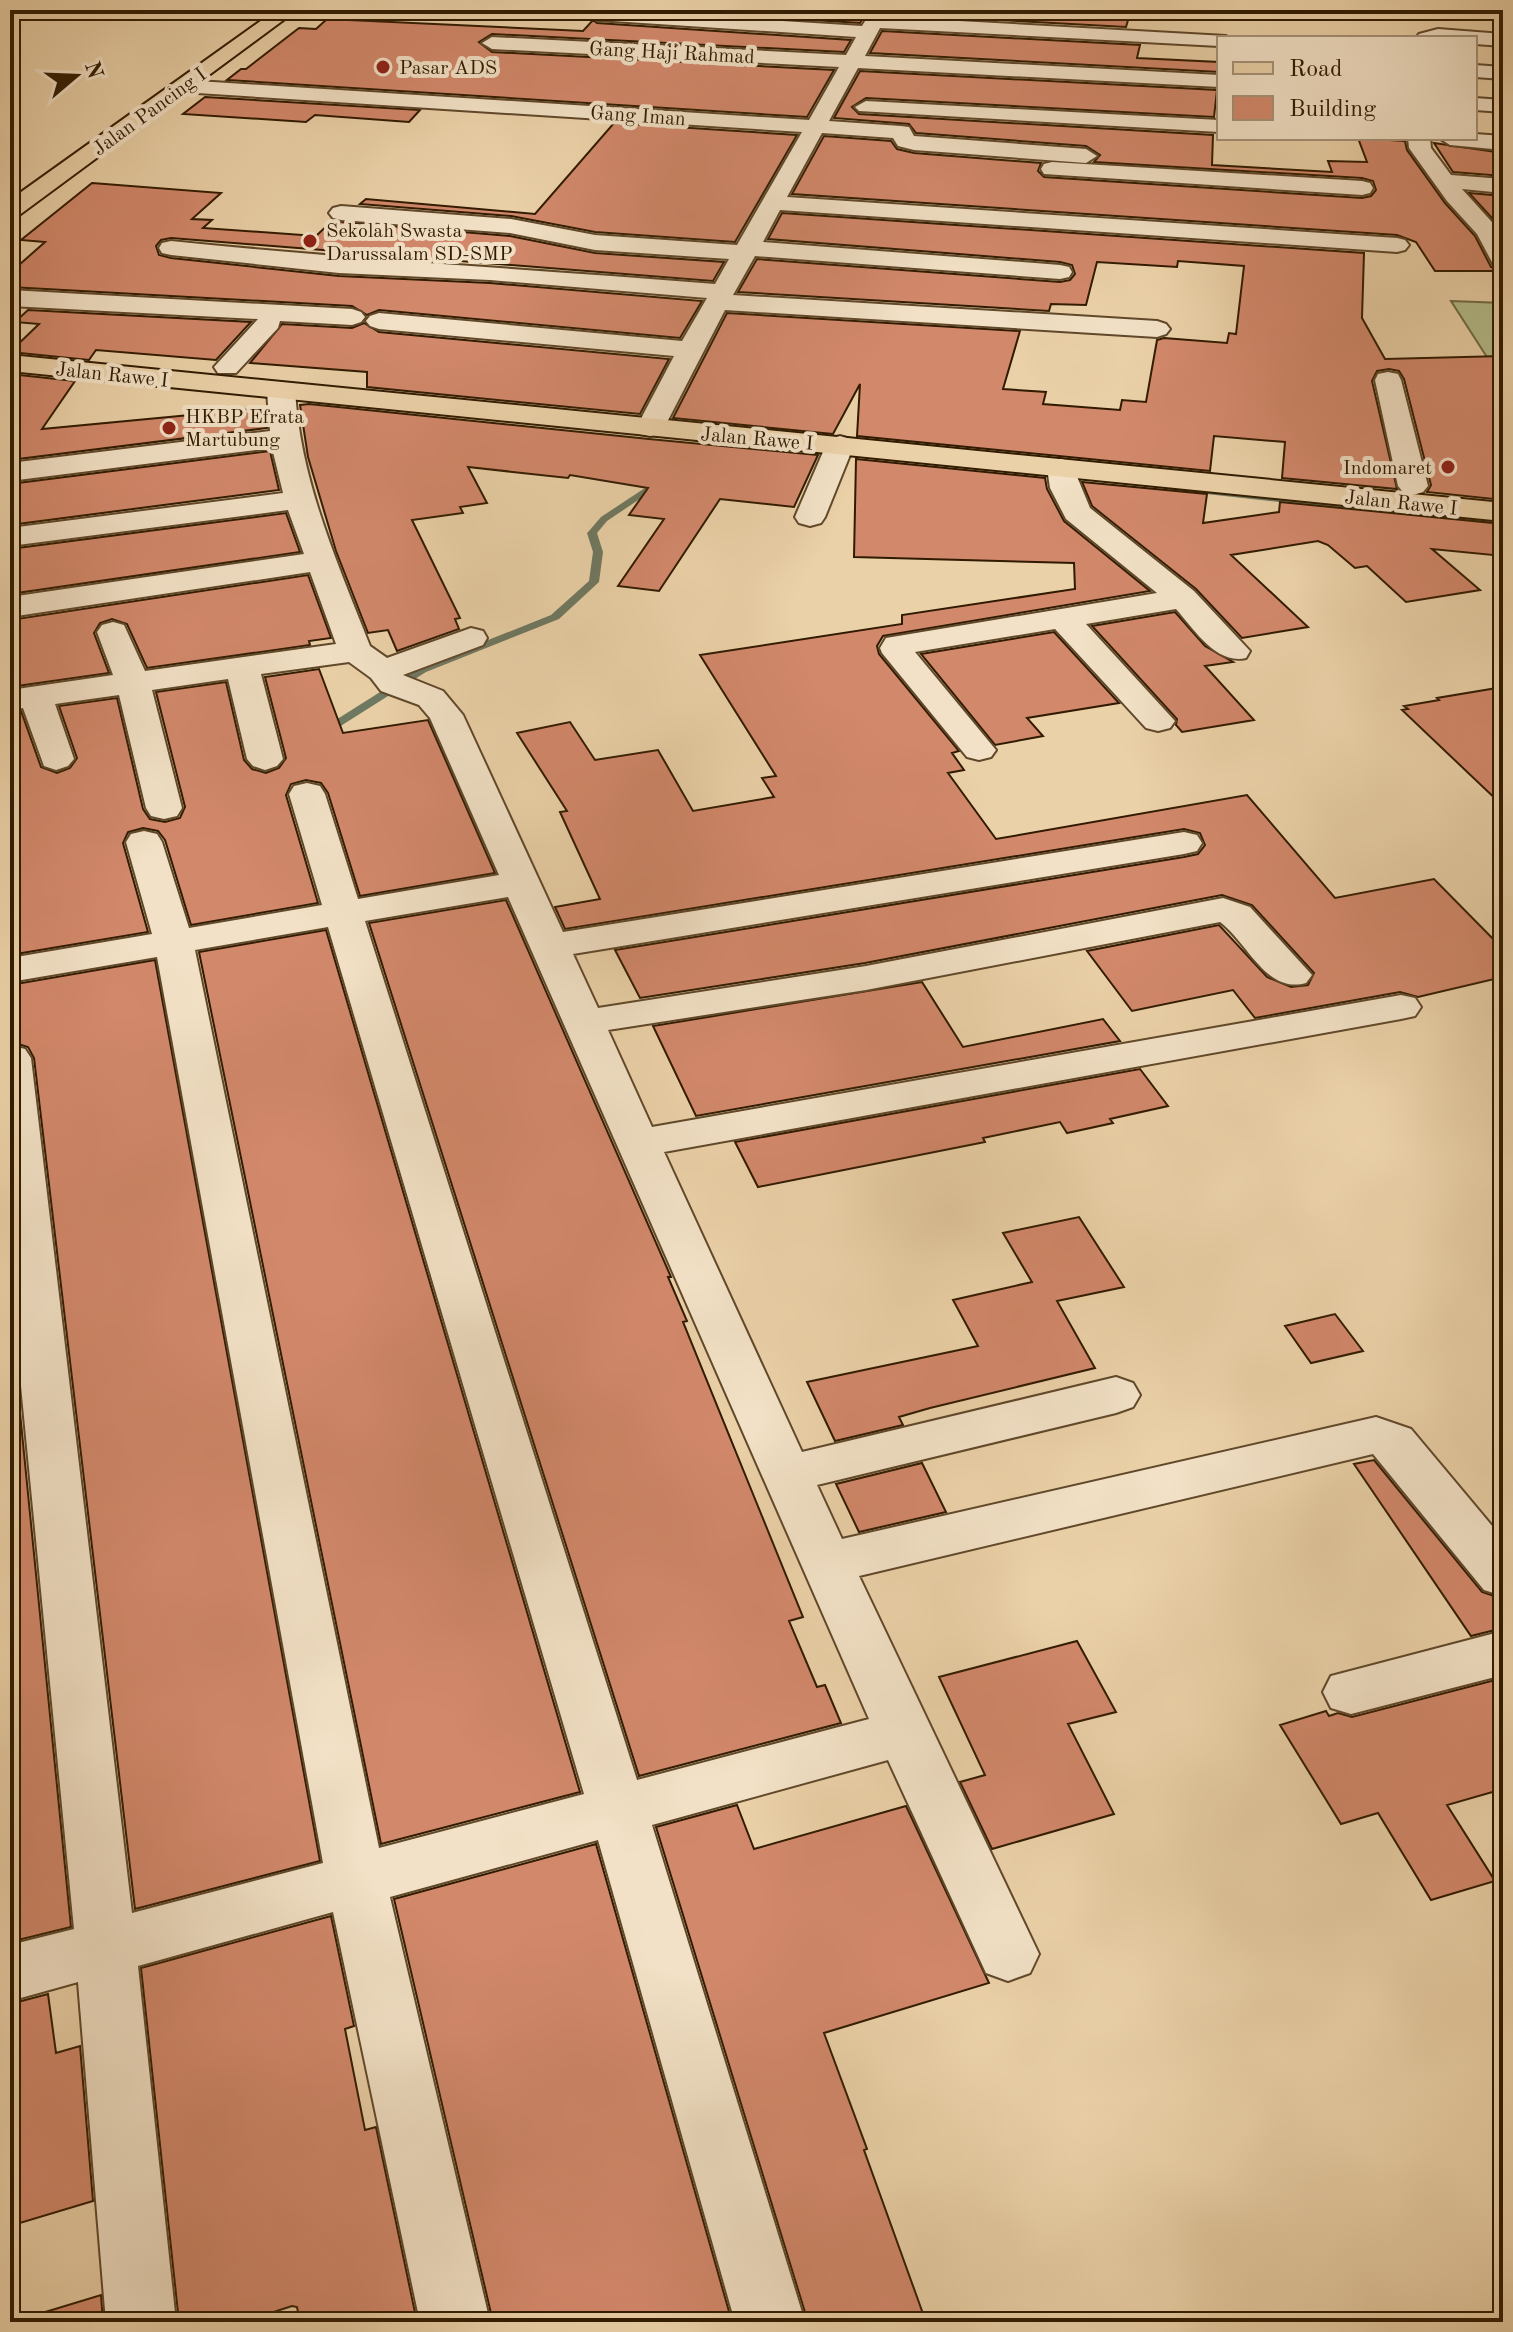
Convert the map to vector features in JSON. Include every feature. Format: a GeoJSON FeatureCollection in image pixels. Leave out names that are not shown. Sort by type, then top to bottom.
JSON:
{"type":"FeatureCollection","features":[{"type":"Feature","properties":{"kind":"main road","name":"Jalan Pancing I"},"geometry":{"type":"LineString","coordinates":[[10,211],[288,10]]}},
{"type":"Feature","properties":{"kind":"main road","name":"Jalan Rawe I"},"geometry":{"type":"LineString","coordinates":[[10,347],[227,367],[654,419],[838,451],[1061,468],[1503,512]]}},
{"type":"Feature","properties":{"kind":"main road","name":"Jalan Rawe I"},"geometry":{"type":"LineString","coordinates":[[10,363],[281,391],[654,419],[1503,495]]}},
{"type":"Feature","properties":{"kind":"street"},"geometry":{"type":"LineString","coordinates":[[604,16],[999,19]]}},
{"type":"Feature","properties":{"kind":"street"},"geometry":{"type":"LineString","coordinates":[[875,19],[1217,40]]}},
{"type":"Feature","properties":{"kind":"street"},"geometry":{"type":"LineString","coordinates":[[654,419],[773,203],[810,154],[816,127],[875,19]]}},
{"type":"Feature","properties":{"kind":"street"},"geometry":{"type":"LineString","coordinates":[[1477,38],[1503,40]]}},
{"type":"Feature","properties":{"kind":"street","name":"Gang Haji Rahmad"},"geometry":{"type":"LineString","coordinates":[[492,43],[1217,81]]}},
{"type":"Feature","properties":{"kind":"street"},"geometry":{"type":"LineString","coordinates":[[534,66],[566,68]]}},
{"type":"Feature","properties":{"kind":"street"},"geometry":{"type":"LineString","coordinates":[[1477,71],[1503,73]]}},
{"type":"Feature","properties":{"kind":"street"},"geometry":{"type":"LineString","coordinates":[[813,82],[840,83]]}},
{"type":"Feature","properties":{"kind":"street","name":"Gang Iman"},"geometry":{"type":"LineString","coordinates":[[182,86],[901,132],[906,141],[914,143],[1086,156]]}},
{"type":"Feature","properties":{"kind":"street"},"geometry":{"type":"LineString","coordinates":[[1477,104],[1503,106]]}},
{"type":"Feature","properties":{"kind":"street"},"geometry":{"type":"LineString","coordinates":[[828,105],[1217,126]]}},
{"type":"Feature","properties":{"kind":"street"},"geometry":{"type":"LineString","coordinates":[[1419,140],[1420,148],[1444,181],[1495,232],[1503,261]]}},
{"type":"Feature","properties":{"kind":"street"},"geometry":{"type":"LineString","coordinates":[[1471,140],[1503,143]]}},
{"type":"Feature","properties":{"kind":"street"},"geometry":{"type":"LineString","coordinates":[[895,160],[1362,188]]}},
{"type":"Feature","properties":{"kind":"street"},"geometry":{"type":"LineString","coordinates":[[1444,181],[1503,186]]}},
{"type":"Feature","properties":{"kind":"street"},"geometry":{"type":"LineString","coordinates":[[773,203],[1397,245]]}},
{"type":"Feature","properties":{"kind":"street"},"geometry":{"type":"LineString","coordinates":[[341,213],[511,226],[524,233],[565,238],[1060,272]]}},
{"type":"Feature","properties":{"kind":"street"},"geometry":{"type":"LineString","coordinates":[[171,248],[339,266],[490,273],[720,297],[1157,329]]}},
{"type":"Feature","properties":{"kind":"street"},"geometry":{"type":"LineString","coordinates":[[10,298],[352,317]]}},
{"type":"Feature","properties":{"kind":"street"},"geometry":{"type":"LineString","coordinates":[[379,321],[690,350]]}},
{"type":"Feature","properties":{"kind":"street"},"geometry":{"type":"LineString","coordinates":[[227,367],[269,323]]}},
{"type":"Feature","properties":{"kind":"street"},"geometry":{"type":"LineString","coordinates":[[1388,380],[1413,486]]}},
{"type":"Feature","properties":{"kind":"street"},"geometry":{"type":"LineString","coordinates":[[281,391],[284,438],[299,500],[355,651],[446,715],[903,1733],[1008,1954]]}},
{"type":"Feature","properties":{"kind":"street"},"geometry":{"type":"LineString","coordinates":[[10,472],[284,438]]}},
{"type":"Feature","properties":{"kind":"street"},"geometry":{"type":"LineString","coordinates":[[810,517],[838,451]]}},
{"type":"Feature","properties":{"kind":"street"},"geometry":{"type":"LineString","coordinates":[[1061,468],[1065,488],[1077,513],[1183,598],[1234,651]]}},
{"type":"Feature","properties":{"kind":"street"},"geometry":{"type":"LineString","coordinates":[[10,537],[299,500]]}},
{"type":"Feature","properties":{"kind":"street"},"geometry":{"type":"LineString","coordinates":[[10,607],[320,561]]}},
{"type":"Feature","properties":{"kind":"street"},"geometry":{"type":"LineString","coordinates":[[979,750],[896,648],[904,643],[1183,598]]}},
{"type":"Feature","properties":{"kind":"street"},"geometry":{"type":"LineString","coordinates":[[1063,618],[1158,721]]}},
{"type":"Feature","properties":{"kind":"street"},"geometry":{"type":"LineString","coordinates":[[113,632],[133,683],[174,942],[356,1880],[455,2322]]}},
{"type":"Feature","properties":{"kind":"street"},"geometry":{"type":"LineString","coordinates":[[402,685],[471,638]]}},
{"type":"Feature","properties":{"kind":"street"},"geometry":{"type":"LineString","coordinates":[[56,759],[23,698],[355,651]]}},
{"type":"Feature","properties":{"kind":"street"},"geometry":{"type":"LineString","coordinates":[[242,667],[265,759]]}},
{"type":"Feature","properties":{"kind":"street"},"geometry":{"type":"LineString","coordinates":[[307,794],[618,1810],[770,2322]]}},
{"type":"Feature","properties":{"kind":"street"},"geometry":{"type":"LineString","coordinates":[[550,946],[1184,843]]}},
{"type":"Feature","properties":{"kind":"street"},"geometry":{"type":"LineString","coordinates":[[10,970],[522,883]]}},
{"type":"Feature","properties":{"kind":"street"},"geometry":{"type":"LineString","coordinates":[[584,1022],[866,978],[1223,910],[1236,915],[1292,975]]}},
{"type":"Feature","properties":{"kind":"street"},"geometry":{"type":"LineString","coordinates":[[639,1143],[1401,1007]]}},
{"type":"Feature","properties":{"kind":"street"},"geometry":{"type":"LineString","coordinates":[[10,1058],[106,1948],[141,2322]]}},
{"type":"Feature","properties":{"kind":"street"},"geometry":{"type":"LineString","coordinates":[[787,1474],[1116,1395]]}},
{"type":"Feature","properties":{"kind":"street"},"geometry":{"type":"LineString","coordinates":[[827,1563],[1376,1435],[1393,1442],[1503,1576]]}},
{"type":"Feature","properties":{"kind":"street"},"geometry":{"type":"LineString","coordinates":[[1351,1692],[1503,1653]]}},
{"type":"Feature","properties":{"kind":"street"},"geometry":{"type":"LineString","coordinates":[[10,1973],[903,1733]]}},
{"type":"Feature","properties":{"kind":"green space"},"geometry":{"type":"Polygon","coordinates":[[[1451,301],[1503,303],[1503,382],[1451,301]]]}},
{"type":"Feature","properties":{"kind":"building"},"geometry":{"type":"Polygon","coordinates":[[[652,10],[868,10],[860,23],[652,10]]]}},
{"type":"Feature","properties":{"kind":"building"},"geometry":{"type":"Polygon","coordinates":[[[893,10],[1047,10],[1129,17],[1126,27],[891,14],[893,10]]]}},
{"type":"Feature","properties":{"kind":"building"},"geometry":{"type":"Polygon","coordinates":[[[327,19],[583,31],[593,20],[597,23],[851,40],[844,52],[492,34],[479,42],[492,52],[834,70],[807,117],[227,80],[299,28],[316,29],[327,19]]]}},
{"type":"Feature","properties":{"kind":"building"},"geometry":{"type":"Polygon","coordinates":[[[882,31],[1140,45],[1137,58],[1217,62],[1217,72],[870,53],[882,31]]]}},
{"type":"Feature","properties":{"kind":"building"},"geometry":{"type":"Polygon","coordinates":[[[860,71],[1217,90],[1214,117],[866,98],[852,107],[859,114],[1213,135],[1212,165],[1332,172],[1328,161],[1367,162],[1359,140],[1405,141],[1407,150],[1445,203],[1475,236],[1491,267],[1502,271],[1435,271],[1416,242],[1397,235],[792,194],[824,136],[891,141],[897,149],[914,153],[1041,163],[1038,171],[1044,177],[1362,198],[1371,196],[1376,190],[1373,181],[1362,178],[1094,162],[1100,155],[1086,146],[916,133],[909,124],[834,118],[860,71]]]}},
{"type":"Feature","properties":{"kind":"building"},"geometry":{"type":"Polygon","coordinates":[[[205,97],[420,110],[409,122],[315,115],[306,122],[183,114],[205,97]]]}},
{"type":"Feature","properties":{"kind":"building"},"geometry":{"type":"Polygon","coordinates":[[[614,123],[797,135],[735,242],[595,232],[511,216],[360,204],[366,199],[535,214],[614,123]]]}},
{"type":"Feature","properties":{"kind":"building"},"geometry":{"type":"Polygon","coordinates":[[[1434,143],[1503,153],[1503,176],[1453,172],[1434,143]]]}},
{"type":"Feature","properties":{"kind":"building"},"geometry":{"type":"Polygon","coordinates":[[[92,183],[221,193],[192,219],[212,220],[203,228],[316,236],[332,221],[510,236],[595,253],[724,262],[713,281],[171,238],[161,240],[156,246],[159,255],[171,258],[339,276],[490,283],[702,301],[680,338],[379,310],[367,315],[352,306],[10,287],[10,273],[45,242],[21,240],[92,183]]]}},
{"type":"Feature","properties":{"kind":"building"},"geometry":{"type":"Polygon","coordinates":[[[1469,193],[1503,196],[1503,230],[1502,229],[1469,193]]]}},
{"type":"Feature","properties":{"kind":"building"},"geometry":{"type":"Polygon","coordinates":[[[782,213],[1364,253],[1362,318],[1385,359],[1503,356],[1503,500],[1427,492],[1431,485],[1404,379],[1399,371],[1389,369],[1377,371],[1372,381],[1397,489],[1282,478],[1285,442],[1214,436],[1210,471],[857,436],[860,384],[833,434],[673,418],[727,313],[1020,331],[1003,389],[1046,392],[1043,404],[1120,410],[1122,400],[1146,402],[1157,340],[1227,343],[1229,333],[1236,334],[1244,266],[1178,261],[1177,267],[1097,262],[1086,305],[1051,304],[1049,311],[738,292],[757,259],[1060,282],[1070,280],[1075,274],[1072,265],[1060,262],[768,239],[782,213]]]}},
{"type":"Feature","properties":{"kind":"building"},"geometry":{"type":"Polygon","coordinates":[[[28,310],[251,322],[216,360],[96,350],[89,360],[10,352],[39,324],[15,322],[28,310]]]}},
{"type":"Feature","properties":{"kind":"building"},"geometry":{"type":"Polygon","coordinates":[[[364,323],[379,332],[669,359],[640,414],[367,387],[367,372],[250,363],[282,324],[352,328],[364,323]]]}},
{"type":"Feature","properties":{"kind":"building"},"geometry":{"type":"Polygon","coordinates":[[[10,374],[75,381],[42,429],[265,408],[267,428],[10,460],[10,374]]]}},
{"type":"Feature","properties":{"kind":"building"},"geometry":{"type":"Polygon","coordinates":[[[300,405],[818,455],[794,507],[720,499],[659,591],[618,586],[664,519],[629,515],[648,488],[570,475],[568,478],[468,467],[487,503],[460,507],[463,513],[412,520],[460,618],[455,619],[459,629],[397,651],[388,630],[368,633],[336,551],[308,457],[300,405]]]}},
{"type":"Feature","properties":{"kind":"building"},"geometry":{"type":"Polygon","coordinates":[[[270,451],[279,490],[10,525],[10,484],[270,451]]]}},
{"type":"Feature","properties":{"kind":"building"},"geometry":{"type":"Polygon","coordinates":[[[856,459],[1045,478],[1047,489],[1064,521],[1150,591],[883,636],[877,646],[879,654],[959,751],[952,753],[964,770],[948,773],[996,839],[1247,795],[1335,898],[1434,879],[1503,949],[1503,977],[1418,997],[1400,992],[1255,1018],[1233,990],[1132,1011],[1087,951],[1219,925],[1267,977],[1291,987],[1308,985],[1314,973],[1252,905],[1222,895],[865,963],[640,998],[615,950],[1184,857],[1198,854],[1205,845],[1200,833],[1184,829],[565,929],[555,907],[600,899],[560,812],[567,811],[517,733],[570,722],[595,760],[658,750],[693,811],[774,797],[762,778],[776,776],[700,655],[902,624],[902,615],[1075,589],[1074,563],[854,557],[856,459]]]}},
{"type":"Feature","properties":{"kind":"building"},"geometry":{"type":"Polygon","coordinates":[[[1082,482],[1207,494],[1203,523],[1279,512],[1280,502],[1503,524],[1503,556],[1432,549],[1480,590],[1406,602],[1367,566],[1355,568],[1328,545],[1318,541],[1231,555],[1308,627],[1242,638],[1196,589],[1092,506],[1082,482]]]}},
{"type":"Feature","properties":{"kind":"building"},"geometry":{"type":"Polygon","coordinates":[[[286,513],[300,552],[10,594],[10,549],[286,513]]]}},
{"type":"Feature","properties":{"kind":"building"},"geometry":{"type":"Polygon","coordinates":[[[308,575],[331,638],[309,641],[310,645],[147,668],[127,624],[112,619],[100,623],[94,633],[109,673],[10,687],[10,620],[308,575]]]}},
{"type":"Feature","properties":{"kind":"building"},"geometry":{"type":"Polygon","coordinates":[[[1175,612],[1205,646],[1233,662],[1205,666],[1254,720],[1182,732],[1176,725],[1177,719],[1092,626],[1175,612]]]}},
{"type":"Feature","properties":{"kind":"building"},"geometry":{"type":"Polygon","coordinates":[[[1054,632],[1119,703],[1027,718],[1043,736],[995,745],[921,654],[1054,632]]]}},
{"type":"Feature","properties":{"kind":"building"},"geometry":{"type":"Polygon","coordinates":[[[319,669],[343,733],[428,720],[495,873],[360,896],[328,793],[321,783],[306,780],[291,784],[286,795],[318,903],[191,925],[165,840],[158,831],[143,828],[128,832],[123,843],[148,932],[10,955],[10,713],[21,711],[41,767],[57,773],[70,768],[77,758],[59,706],[117,698],[143,809],[150,819],[165,822],[180,818],[185,807],[156,692],[226,682],[244,760],[252,769],[266,773],[279,768],[286,758],[265,677],[319,669]]]}},
{"type":"Feature","properties":{"kind":"building"},"geometry":{"type":"Polygon","coordinates":[[[1503,687],[1503,806],[1402,710],[1408,709],[1404,706],[1439,700],[1437,698],[1503,687]]]}},
{"type":"Feature","properties":{"kind":"building"},"geometry":{"type":"Polygon","coordinates":[[[506,900],[671,1277],[668,1277],[687,1321],[683,1322],[803,1617],[789,1621],[817,1687],[825,1685],[841,1723],[639,1776],[369,923],[506,900]]]}},
{"type":"Feature","properties":{"kind":"building"},"geometry":{"type":"Polygon","coordinates":[[[326,930],[580,1792],[381,1844],[199,952],[326,930]]]}},
{"type":"Feature","properties":{"kind":"building"},"geometry":{"type":"Polygon","coordinates":[[[155,960],[320,1861],[135,1909],[34,1058],[28,1047],[15,1043],[10,985],[155,960]]]}},
{"type":"Feature","properties":{"kind":"building"},"geometry":{"type":"Polygon","coordinates":[[[922,982],[963,1047],[1103,1019],[1120,1041],[696,1116],[653,1026],[922,982]]]}},
{"type":"Feature","properties":{"kind":"building"},"geometry":{"type":"Polygon","coordinates":[[[1140,1069],[1168,1106],[1110,1119],[1113,1123],[1067,1133],[1060,1122],[983,1138],[985,1142],[758,1187],[735,1142],[1140,1069]]]}},
{"type":"Feature","properties":{"kind":"building"},"geometry":{"type":"Polygon","coordinates":[[[1079,1217],[1124,1287],[1057,1301],[1095,1368],[930,1408],[899,1417],[903,1425],[835,1441],[807,1382],[978,1346],[953,1300],[1032,1282],[1003,1233],[1079,1217]]]}},
{"type":"Feature","properties":{"kind":"building"},"geometry":{"type":"Polygon","coordinates":[[[10,1312],[71,1927],[10,1942],[10,1312]]]}},
{"type":"Feature","properties":{"kind":"building"},"geometry":{"type":"Polygon","coordinates":[[[1335,1314],[1363,1351],[1311,1363],[1285,1326],[1335,1314]]]}},
{"type":"Feature","properties":{"kind":"building"},"geometry":{"type":"Polygon","coordinates":[[[1374,1460],[1482,1592],[1503,1599],[1503,1628],[1471,1636],[1354,1464],[1374,1460]]]}},
{"type":"Feature","properties":{"kind":"building"},"geometry":{"type":"Polygon","coordinates":[[[922,1463],[946,1512],[859,1532],[836,1484],[922,1463]]]}},
{"type":"Feature","properties":{"kind":"building"},"geometry":{"type":"Polygon","coordinates":[[[1077,1641],[1116,1712],[1068,1724],[1114,1814],[992,1849],[960,1782],[985,1775],[939,1677],[1077,1641]]]}},
{"type":"Feature","properties":{"kind":"building"},"geometry":{"type":"Polygon","coordinates":[[[1503,1678],[1503,1789],[1447,1805],[1495,1881],[1431,1900],[1378,1813],[1341,1824],[1280,1725],[1326,1711],[1329,1716],[1338,1713],[1352,1717],[1503,1678]]]}},
{"type":"Feature","properties":{"kind":"building"},"geometry":{"type":"Polygon","coordinates":[[[737,1805],[754,1849],[906,1806],[989,1983],[824,2033],[926,2322],[808,2322],[656,1827],[737,1805]]]}},
{"type":"Feature","properties":{"kind":"building"},"geometry":{"type":"Polygon","coordinates":[[[596,1844],[732,2322],[493,2322],[394,1899],[596,1844]]]}},
{"type":"Feature","properties":{"kind":"building"},"geometry":{"type":"Polygon","coordinates":[[[331,1916],[354,2026],[345,2029],[365,2130],[376,2127],[417,2322],[300,2322],[297,2307],[292,2306],[243,2322],[179,2322],[141,1968],[331,1916]]]}},
{"type":"Feature","properties":{"kind":"building"},"geometry":{"type":"Polygon","coordinates":[[[48,1994],[56,2053],[80,2046],[93,2201],[10,2226],[10,2004],[48,1994]]]}},
{"type":"Feature","properties":{"kind":"building"},"geometry":{"type":"Polygon","coordinates":[[[101,2295],[103,2322],[44,2322],[42,2313],[101,2295]]]}},
{"type":"Feature","properties":{"kind":"waterway"},"geometry":{"type":"LineString","coordinates":[[324,732],[422,670],[555,617],[594,582],[598,552],[592,533],[604,519],[660,482]]}},
{"type":"Feature","properties":{"kind":"waterway"},"geometry":{"type":"LineString","coordinates":[[1173,488],[1503,524]]}},
{"type":"Feature","properties":{"kind":"waterway"},"geometry":{"type":"LineString","coordinates":[[251,781],[300,749]]}},
{"type":"Feature","properties":{"kind":"waterway"},"geometry":{"type":"LineString","coordinates":[[112,827],[134,832],[165,823]]}},
{"type":"Feature","properties":{"kind":"place","name":"Pasar ADS"},"geometry":{"type":"Point","coordinates":[383,67]}},
{"type":"Feature","properties":{"kind":"place","name":"Sekolah Swasta Darussalam SD-SMP"},"geometry":{"type":"Point","coordinates":[310,241]}},
{"type":"Feature","properties":{"kind":"place","name":"HKBP Efrata Martubung"},"geometry":{"type":"Point","coordinates":[169,428]}},
{"type":"Feature","properties":{"kind":"place","name":"Indomaret"},"geometry":{"type":"Point","coordinates":[1448,467]}}]}
